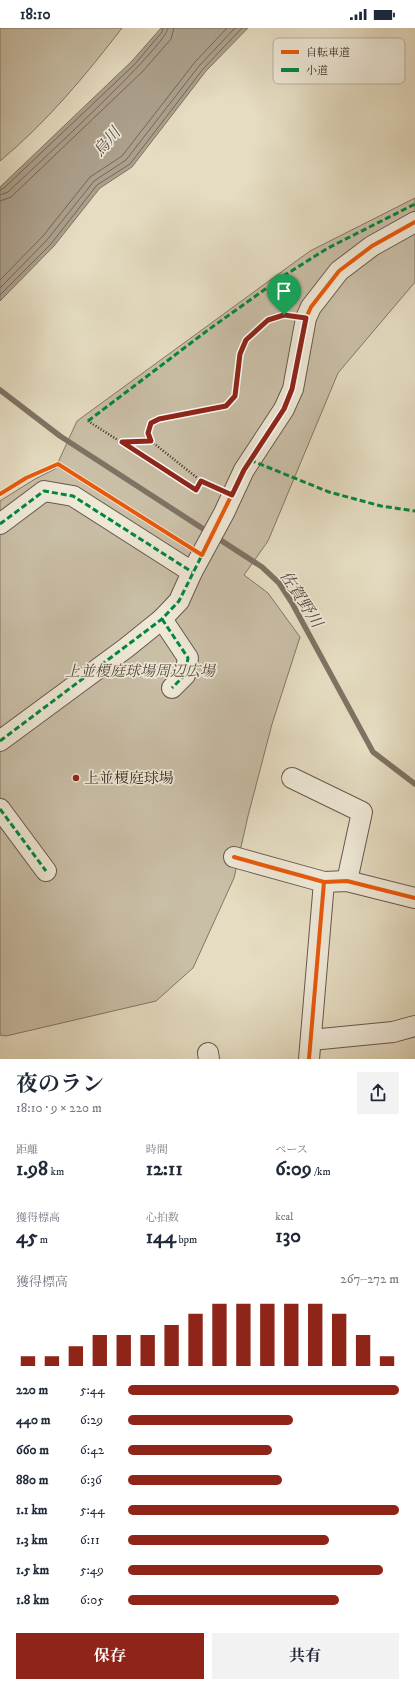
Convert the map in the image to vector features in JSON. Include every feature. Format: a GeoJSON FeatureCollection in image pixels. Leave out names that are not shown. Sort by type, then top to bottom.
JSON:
{"type":"FeatureCollection","features":[{"type":"Feature","properties":{"kind":"street"},"geometry":{"type":"LineString","coordinates":[[0,741],[162,619],[179,601],[192,572],[224,513],[244,470],[284,409],[292,389],[306,318],[311,307],[339,271],[372,246],[415,222]]}},
{"type":"Feature","properties":{"kind":"street"},"geometry":{"type":"LineString","coordinates":[[0,524],[44,491],[73,496],[192,572]]}},
{"type":"Feature","properties":{"kind":"street"},"geometry":{"type":"LineString","coordinates":[[162,619],[188,658],[185,675],[172,688]]}},
{"type":"Feature","properties":{"kind":"street"},"geometry":{"type":"LineString","coordinates":[[292,778],[362,812],[347,881]]}},
{"type":"Feature","properties":{"kind":"street"},"geometry":{"type":"LineString","coordinates":[[0,809],[46,871]]}},
{"type":"Feature","properties":{"kind":"street"},"geometry":{"type":"LineString","coordinates":[[234,857],[324,882],[347,881],[415,898]]}},
{"type":"Feature","properties":{"kind":"street"},"geometry":{"type":"LineString","coordinates":[[324,882],[310,1049],[394,1032],[415,1026]]}},
{"type":"Feature","properties":{"kind":"path"},"geometry":{"type":"LineString","coordinates":[[232,495],[201,481],[151,441],[148,433],[151,423],[159,419],[226,406],[235,396],[240,354],[246,340],[268,320],[284,315],[306,318]]}},
{"type":"Feature","properties":{"kind":"path"},"geometry":{"type":"LineString","coordinates":[[88,421],[196,490],[201,481]]}},
{"type":"Feature","properties":{"kind":"path"},"geometry":{"type":"LineString","coordinates":[[122,442],[151,441]]}},
{"type":"Feature","properties":{"kind":"green space"},"geometry":{"type":"Polygon","coordinates":[[[0,28],[122,28],[65,98],[34,131],[0,161],[0,28]]]}},
{"type":"Feature","properties":{"kind":"green space","name":"上並榎庭球場周辺広場"},"geometry":{"type":"Polygon","coordinates":[[[415,198],[415,282],[338,373],[268,541],[244,575],[268,593],[300,637],[272,724],[248,816],[234,878],[193,968],[156,1001],[6,1036],[0,1035],[0,501],[35,479],[55,469],[77,421],[310,251],[415,198]]]}},
{"type":"Feature","properties":{"kind":"water","name":"烏川"},"geometry":{"type":"Polygon","coordinates":[[[161,28],[248,28],[206,71],[132,167],[100,188],[54,246],[0,301],[0,187],[132,61],[161,28]]]}},
{"type":"Feature","properties":{"kind":"waterway","name":"佐賀野川"},"geometry":{"type":"LineString","coordinates":[[0,390],[60,436],[262,567],[279,583],[292,603],[373,752],[415,784]]}},
{"type":"Feature","properties":{"kind":"marked path"},"geometry":{"type":"LineString","coordinates":[[88,421],[208,330],[285,275],[328,248],[415,204]]}},
{"type":"Feature","properties":{"kind":"marked path"},"geometry":{"type":"LineString","coordinates":[[250,460],[329,492],[381,506],[415,511]]}},
{"type":"Feature","properties":{"kind":"marked path"},"geometry":{"type":"LineString","coordinates":[[0,524],[44,491],[73,496],[192,572]]}},
{"type":"Feature","properties":{"kind":"marked path"},"geometry":{"type":"LineString","coordinates":[[0,741],[162,619],[179,601],[203,553]]}},
{"type":"Feature","properties":{"kind":"marked path"},"geometry":{"type":"LineString","coordinates":[[162,619],[188,658],[185,675],[172,688]]}},
{"type":"Feature","properties":{"kind":"marked path"},"geometry":{"type":"LineString","coordinates":[[0,809],[46,871]]}},
{"type":"Feature","properties":{"kind":"cycle path"},"geometry":{"type":"LineString","coordinates":[[0,494],[26,478],[58,464],[202,555],[244,470],[284,409],[293,389],[306,318],[311,307],[339,271],[372,246],[415,222]]}},
{"type":"Feature","properties":{"kind":"cycle path"},"geometry":{"type":"LineString","coordinates":[[234,857],[324,882],[347,881],[415,898]]}},
{"type":"Feature","properties":{"kind":"cycle path"},"geometry":{"type":"LineString","coordinates":[[309,1059],[324,882]]}},
{"type":"Feature","properties":{"kind":"place","name":"上並榎庭球場"},"geometry":{"type":"Point","coordinates":[76,778]}},
{"type":"Feature","properties":{"kind":"route"},"geometry":{"type":"LineString","coordinates":[[284,315],[306,318],[298,366],[292,389],[284,409],[244,470],[232,495],[201,481],[196,490],[122,442],[151,441],[148,433],[151,423],[159,419],[226,406],[235,396],[240,354],[246,340],[268,320],[284,315]]}}]}
